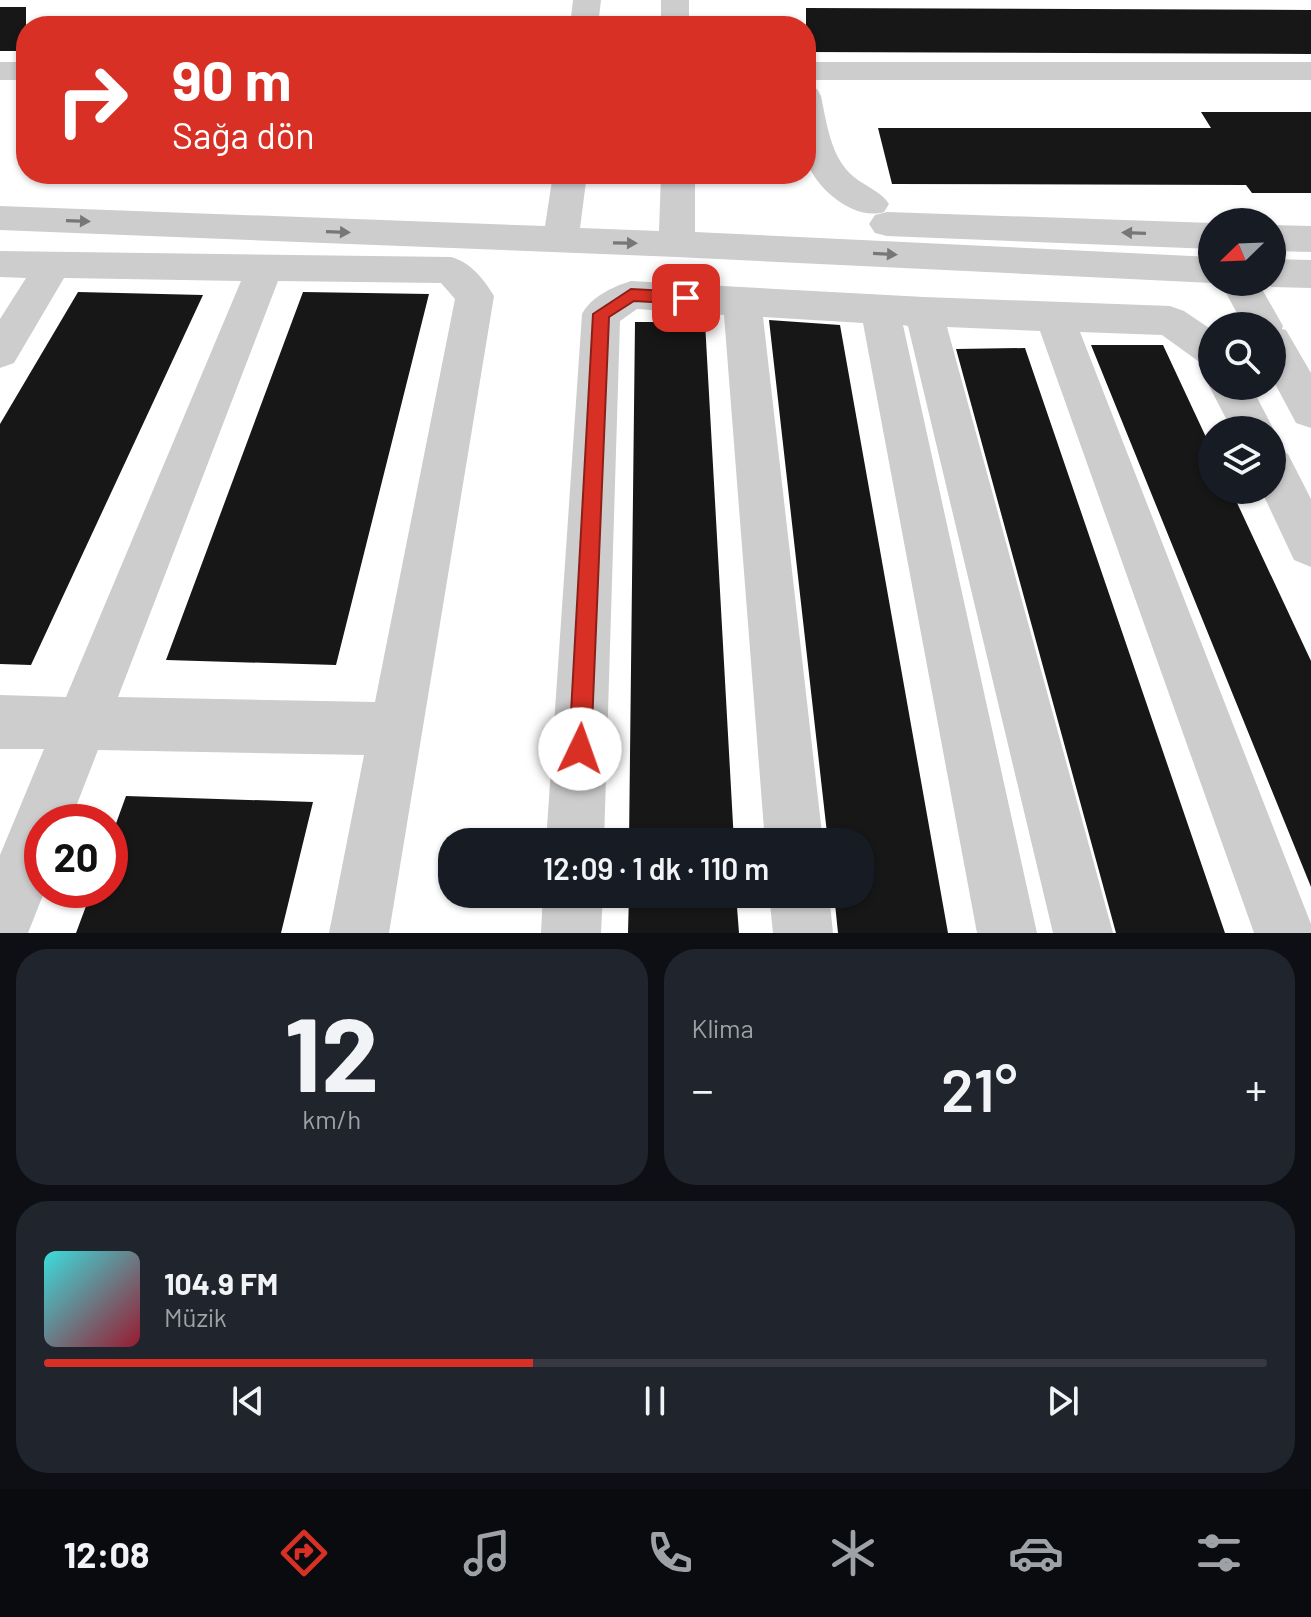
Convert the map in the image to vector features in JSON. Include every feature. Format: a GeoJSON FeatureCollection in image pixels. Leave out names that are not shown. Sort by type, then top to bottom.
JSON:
{"type":"FeatureCollection","features":[{"type":"Feature","properties":{"kind":"street"},"geometry":{"type":"LineString","coordinates":[[816,71],[1311,71]]}},
{"type":"Feature","properties":{"kind":"street"},"geometry":{"type":"LineString","coordinates":[[816,135],[823,163],[832,179],[849,194],[872,204]]}},
{"type":"Feature","properties":{"kind":"street"},"geometry":{"type":"LineString","coordinates":[[563,228],[569,184]]}},
{"type":"Feature","properties":{"kind":"street"},"geometry":{"type":"LineString","coordinates":[[678,184],[678,231]]}},
{"type":"Feature","properties":{"kind":"street"},"geometry":{"type":"LineString","coordinates":[[0,189],[563,228]]}},
{"type":"Feature","properties":{"kind":"street"},"geometry":{"type":"LineString","coordinates":[[0,218],[678,231],[1198,236]]}},
{"type":"Feature","properties":{"kind":"street"},"geometry":{"type":"LineString","coordinates":[[678,231],[1198,269]]}},
{"type":"Feature","properties":{"kind":"street"},"geometry":{"type":"LineString","coordinates":[[1286,238],[1311,239]]}},
{"type":"Feature","properties":{"kind":"street"},"geometry":{"type":"LineString","coordinates":[[0,264],[451,270],[475,296],[359,933]]}},
{"type":"Feature","properties":{"kind":"street"},"geometry":{"type":"LineString","coordinates":[[0,352],[54,264]]}},
{"type":"Feature","properties":{"kind":"street"},"geometry":{"type":"LineString","coordinates":[[49,804],[265,267]]}},
{"type":"Feature","properties":{"kind":"street"},"geometry":{"type":"LineString","coordinates":[[1286,273],[1311,274]]}},
{"type":"Feature","properties":{"kind":"street"},"geometry":{"type":"LineString","coordinates":[[576,828],[601,314],[631,295],[1170,321],[1198,340]]}},
{"type":"Feature","properties":{"kind":"street"},"geometry":{"type":"LineString","coordinates":[[742,301],[793,828]]}},
{"type":"Feature","properties":{"kind":"street"},"geometry":{"type":"LineString","coordinates":[[902,310],[1007,933]]}},
{"type":"Feature","properties":{"kind":"street"},"geometry":{"type":"LineString","coordinates":[[902,310],[1083,933]]}},
{"type":"Feature","properties":{"kind":"street"},"geometry":{"type":"LineString","coordinates":[[1054,315],[1284,933]]}},
{"type":"Feature","properties":{"kind":"street"},"geometry":{"type":"LineString","coordinates":[[1286,366],[1311,411]]}},
{"type":"Feature","properties":{"kind":"street"},"geometry":{"type":"LineString","coordinates":[[1286,496],[1311,545]]}},
{"type":"Feature","properties":{"kind":"street"},"geometry":{"type":"LineString","coordinates":[[0,722],[396,729]]}},
{"type":"Feature","properties":{"kind":"street"},"geometry":{"type":"LineString","coordinates":[[0,927],[24,867]]}},
{"type":"Feature","properties":{"kind":"street"},"geometry":{"type":"LineString","coordinates":[[571,933],[572,908]]}},
{"type":"Feature","properties":{"kind":"street"},"geometry":{"type":"LineString","coordinates":[[800,908],[803,933]]}},
{"type":"Feature","properties":{"kind":"building"},"geometry":{"type":"Polygon","coordinates":[[[0,7],[26,7],[26,16],[16,16],[16,51],[0,51],[0,7]]]}},
{"type":"Feature","properties":{"kind":"building"},"geometry":{"type":"Polygon","coordinates":[[[806,8],[1311,10],[1311,54],[816,52],[816,16],[806,16],[806,8]]]}},
{"type":"Feature","properties":{"kind":"building"},"geometry":{"type":"Polygon","coordinates":[[[1201,112],[1311,112],[1311,193],[1252,193],[1246,185],[892,184],[878,128],[1211,128],[1201,112]]]}},
{"type":"Feature","properties":{"kind":"building"},"geometry":{"type":"Polygon","coordinates":[[[78,292],[203,295],[31,665],[0,664],[0,424],[78,292]]]}},
{"type":"Feature","properties":{"kind":"building"},"geometry":{"type":"Polygon","coordinates":[[[303,292],[429,294],[336,665],[166,660],[303,292]]]}},
{"type":"Feature","properties":{"kind":"building"},"geometry":{"type":"Polygon","coordinates":[[[769,320],[840,325],[948,933],[838,933],[835,908],[874,908],[874,828],[826,828],[769,320]]]}},
{"type":"Feature","properties":{"kind":"building"},"geometry":{"type":"Polygon","coordinates":[[[635,322],[705,322],[733,828],[629,828],[635,322]]]}},
{"type":"Feature","properties":{"kind":"building"},"geometry":{"type":"Polygon","coordinates":[[[1091,345],[1163,345],[1198,420],[1198,504],[1238,504],[1311,661],[1311,887],[1091,345]]]}},
{"type":"Feature","properties":{"kind":"building"},"geometry":{"type":"Polygon","coordinates":[[[1025,348],[1225,933],[1116,933],[956,349],[1025,348]]]}},
{"type":"Feature","properties":{"kind":"building"},"geometry":{"type":"Polygon","coordinates":[[[126,796],[313,802],[281,933],[76,933],[85,908],[128,908],[128,804],[123,804],[126,796]]]}},
{"type":"Feature","properties":{"kind":"building"},"geometry":{"type":"Polygon","coordinates":[[[629,908],[737,908],[739,933],[628,933],[629,908]]]}},
{"type":"Feature","properties":{"kind":"route"},"geometry":{"type":"LineString","coordinates":[[580,749],[601,314],[631,295],[686,298]]}}]}
